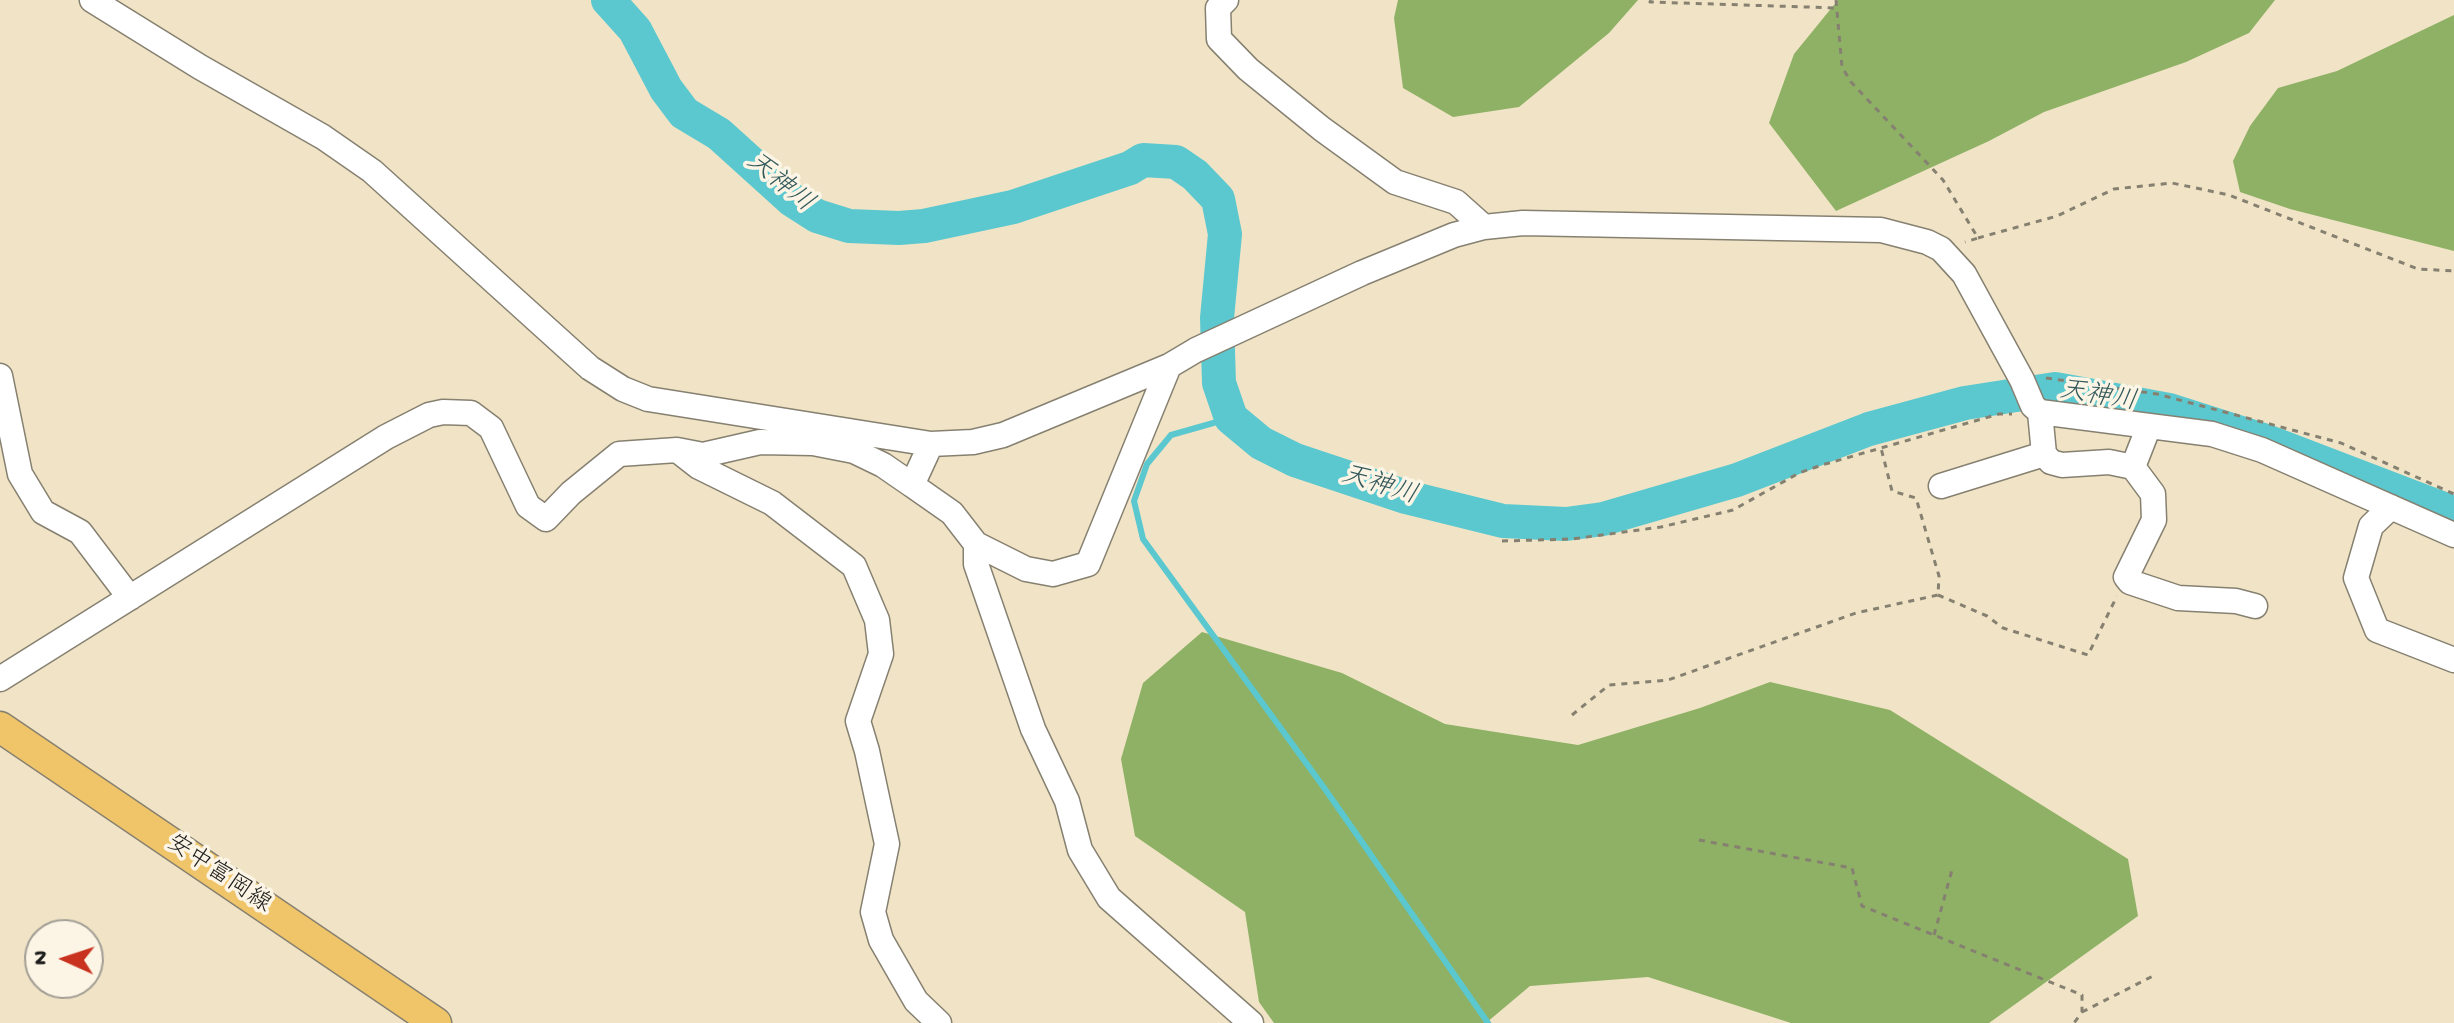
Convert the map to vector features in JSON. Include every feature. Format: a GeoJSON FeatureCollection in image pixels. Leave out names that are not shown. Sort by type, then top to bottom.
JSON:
{"type":"FeatureCollection","features":[{"type":"Feature","properties":{"kind":"main road","name":"安中富岡線"},"geometry":{"type":"LineString","coordinates":[[0,727],[436,1023]]}},
{"type":"Feature","properties":{"kind":"street"},"geometry":{"type":"LineString","coordinates":[[92,0],[200,67],[323,137],[372,171],[590,368],[623,389],[648,399],[674,404],[931,444],[973,442],[1003,435],[1169,366],[1196,350],[1415,250],[1484,227],[1523,223],[1881,230],[1927,242],[1941,249],[1964,274],[2037,409],[2044,454],[2051,462],[2062,465],[2109,462],[2133,467],[2153,494],[2154,520],[2126,577],[2130,582],[2178,598],[2236,601],[2255,606]]}},
{"type":"Feature","properties":{"kind":"street"},"geometry":{"type":"LineString","coordinates":[[1226,0],[1218,8],[1219,39],[1248,69],[1322,129],[1395,182],[1456,202],[1484,227]]}},
{"type":"Feature","properties":{"kind":"street"},"geometry":{"type":"LineString","coordinates":[[0,679],[386,437],[429,415],[443,412],[471,413],[491,428],[528,506],[546,519],[571,493],[619,454],[677,450],[703,455],[760,442],[813,443],[854,451],[883,465],[952,513],[976,544],[1026,569],[1053,574],[1088,564],[1169,366]]}},
{"type":"Feature","properties":{"kind":"street"},"geometry":{"type":"LineString","coordinates":[[0,376],[20,474],[43,512],[80,532],[130,598]]}},
{"type":"Feature","properties":{"kind":"street"},"geometry":{"type":"LineString","coordinates":[[2037,409],[2212,434],[2262,450],[2454,535]]}},
{"type":"Feature","properties":{"kind":"street"},"geometry":{"type":"LineString","coordinates":[[2133,467],[2149,426]]}},
{"type":"Feature","properties":{"kind":"street"},"geometry":{"type":"LineString","coordinates":[[912,485],[931,444]]}},
{"type":"Feature","properties":{"kind":"street"},"geometry":{"type":"LineString","coordinates":[[677,450],[699,467],[772,503],[854,566],[877,620],[881,654],[858,721],[887,844],[873,912],[881,940],[916,1001],[939,1023]]}},
{"type":"Feature","properties":{"kind":"street"},"geometry":{"type":"LineString","coordinates":[[1941,486],[2044,454]]}},
{"type":"Feature","properties":{"kind":"street"},"geometry":{"type":"LineString","coordinates":[[2391,507],[2371,526],[2356,578],[2377,630],[2454,660]]}},
{"type":"Feature","properties":{"kind":"street"},"geometry":{"type":"LineString","coordinates":[[976,544],[976,564],[1033,729],[1067,801],[1080,850],[1109,898],[1251,1023]]}},
{"type":"Feature","properties":{"kind":"path"},"geometry":{"type":"LineString","coordinates":[[1651,0],[1837,8]]}},
{"type":"Feature","properties":{"kind":"path"},"geometry":{"type":"LineString","coordinates":[[1836,0],[1842,67],[1851,82],[1943,180],[1978,238]]}},
{"type":"Feature","properties":{"kind":"path"},"geometry":{"type":"LineString","coordinates":[[1941,249],[2057,216],[2114,189],[2172,183],[2229,195],[2418,269],[2454,271]]}},
{"type":"Feature","properties":{"kind":"path"},"geometry":{"type":"LineString","coordinates":[[1502,541],[1572,539],[1661,527],[1733,510],[1799,473],[1999,414],[2037,409]]}},
{"type":"Feature","properties":{"kind":"path"},"geometry":{"type":"LineString","coordinates":[[1881,448],[1892,491],[1916,498],[1939,576],[1938,595]]}},
{"type":"Feature","properties":{"kind":"path"},"geometry":{"type":"LineString","coordinates":[[1572,715],[1609,685],[1668,680],[1856,613],[1938,595],[1987,616],[2003,628],[2088,655],[2126,577]]}},
{"type":"Feature","properties":{"kind":"path"},"geometry":{"type":"LineString","coordinates":[[1699,840],[1852,868],[1862,906],[2082,995],[2082,1012]]}},
{"type":"Feature","properties":{"kind":"path"},"geometry":{"type":"LineString","coordinates":[[1934,935],[1952,870]]}},
{"type":"Feature","properties":{"kind":"path"},"geometry":{"type":"LineString","coordinates":[[2074,1023],[2082,1012],[2157,974]]}},
{"type":"Feature","properties":{"kind":"green space"},"geometry":{"type":"Polygon","coordinates":[[[1398,0],[1638,0],[1609,33],[1519,107],[1453,117],[1403,88],[1394,18],[1398,0]]]}},
{"type":"Feature","properties":{"kind":"green space"},"geometry":{"type":"Polygon","coordinates":[[[1838,0],[2275,0],[2249,33],[2186,62],[2044,112],[1989,141],[1836,211],[1769,123],[1794,54],[1838,0]]]}},
{"type":"Feature","properties":{"kind":"green space"},"geometry":{"type":"Polygon","coordinates":[[[2454,15],[2454,251],[2290,209],[2240,192],[2233,161],[2250,126],[2278,88],[2337,71],[2454,15]]]}},
{"type":"Feature","properties":{"kind":"green space"},"geometry":{"type":"Polygon","coordinates":[[[1202,632],[1342,673],[1445,724],[1578,745],[1700,708],[1770,682],[1890,710],[2128,859],[2138,916],[1989,1023],[1791,1023],[1648,977],[1530,986],[1486,1023],[1274,1023],[1259,1002],[1245,912],[1135,836],[1121,759],[1143,683],[1202,632]]]}},
{"type":"Feature","properties":{"kind":"waterway","name":"天神川"},"geometry":{"type":"LineString","coordinates":[[608,0],[635,30],[666,89],[684,113],[719,134],[792,200],[817,216],[849,226],[924,226],[1013,207],[1130,168],[1143,160],[1176,162],[1195,175],[1218,199],[1225,234],[1217,318],[1219,383],[1231,418],[1261,443],[1295,460],[1406,497],[1503,521],[1566,524],[1603,519],[1737,480],[1869,429],[1965,403],[2055,389],[2169,410],[2269,442],[2454,513]]}},
{"type":"Feature","properties":{"kind":"waterway"},"geometry":{"type":"LineString","coordinates":[[1231,418],[1171,435],[1147,464],[1134,501],[1143,539],[1325,789],[1488,1023]]}}]}
